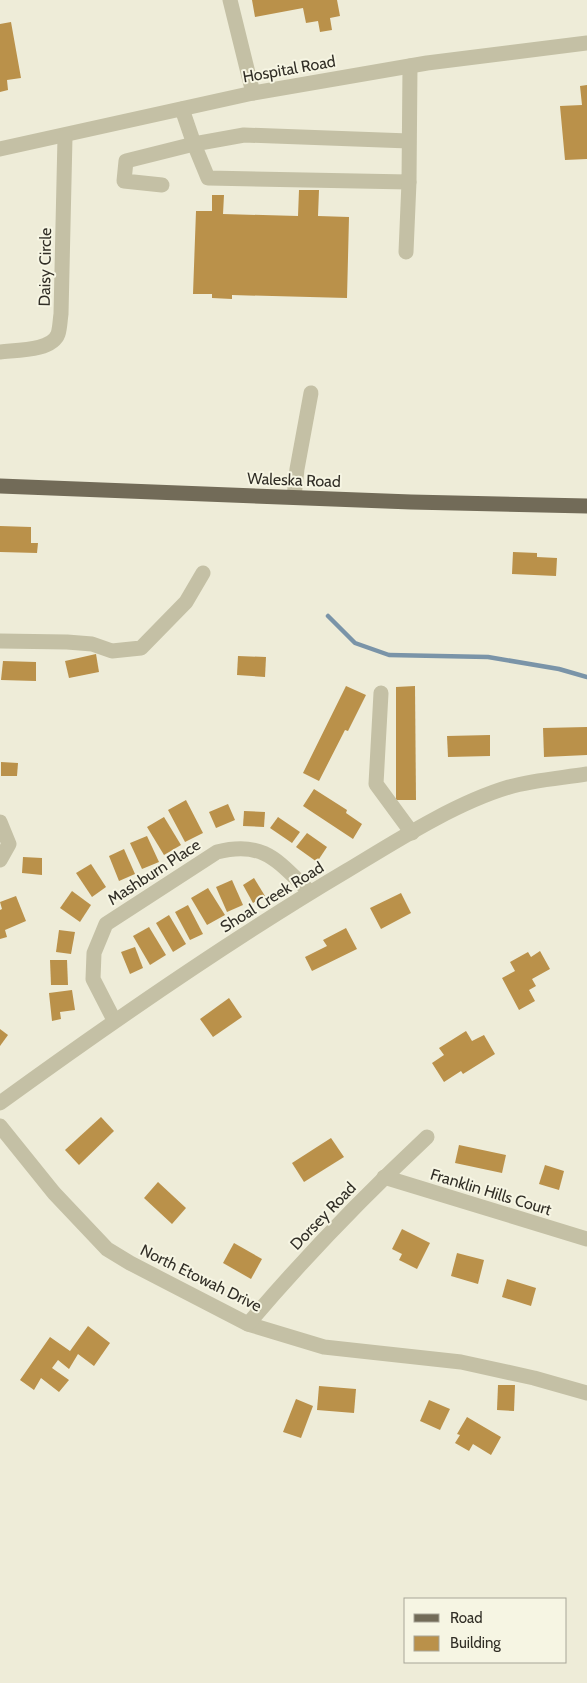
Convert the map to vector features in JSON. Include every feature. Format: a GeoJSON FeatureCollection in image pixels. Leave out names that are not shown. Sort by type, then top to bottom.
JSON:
{"type":"FeatureCollection","features":[{"type":"Feature","properties":{"kind":"main road","name":"Waleska Road"},"geometry":{"type":"LineString","coordinates":[[0,486],[587,506]]}},
{"type":"Feature","properties":{"kind":"street"},"geometry":{"type":"LineString","coordinates":[[230,0],[253,93]]}},
{"type":"Feature","properties":{"kind":"street","name":"Hospital Road"},"geometry":{"type":"LineString","coordinates":[[0,150],[65,137],[253,93],[410,66],[587,43]]}},
{"type":"Feature","properties":{"kind":"street"},"geometry":{"type":"LineString","coordinates":[[406,252],[410,66]]}},
{"type":"Feature","properties":{"kind":"street"},"geometry":{"type":"LineString","coordinates":[[182,109],[208,178],[409,182]]}},
{"type":"Feature","properties":{"kind":"street"},"geometry":{"type":"LineString","coordinates":[[162,185],[124,181],[126,161],[194,144],[244,135],[409,141]]}},
{"type":"Feature","properties":{"kind":"street","name":"Daisy Circle"},"geometry":{"type":"LineString","coordinates":[[0,352],[51,343],[58,335],[61,314],[65,137]]}},
{"type":"Feature","properties":{"kind":"street"},"geometry":{"type":"LineString","coordinates":[[294,497],[296,469],[311,393]]}},
{"type":"Feature","properties":{"kind":"street"},"geometry":{"type":"LineString","coordinates":[[0,641],[92,644],[112,651],[141,648],[186,602],[203,573]]}},
{"type":"Feature","properties":{"kind":"street"},"geometry":{"type":"LineString","coordinates":[[381,693],[376,784],[412,833]]}},
{"type":"Feature","properties":{"kind":"street","name":"Shoal Creek Road"},"geometry":{"type":"LineString","coordinates":[[0,1103],[114,1020],[310,892],[412,833],[471,801],[510,786],[587,774]]}},
{"type":"Feature","properties":{"kind":"street"},"geometry":{"type":"LineString","coordinates":[[0,822],[9,844],[0,860]]}},
{"type":"Feature","properties":{"kind":"street","name":"Mashburn Place"},"geometry":{"type":"LineString","coordinates":[[114,1020],[93,979],[94,953],[106,924],[114,918],[217,852],[237,847],[258,850],[272,856],[310,892]]}},
{"type":"Feature","properties":{"kind":"street","name":"North Etowah Drive"},"geometry":{"type":"LineString","coordinates":[[0,1126],[54,1193],[107,1249],[248,1324],[324,1347],[461,1362],[534,1378],[587,1393]]}},
{"type":"Feature","properties":{"kind":"street","name":"Dorsey Road"},"geometry":{"type":"LineString","coordinates":[[248,1324],[279,1287],[384,1177],[426,1137]]}},
{"type":"Feature","properties":{"kind":"street","name":"Franklin Hills Court"},"geometry":{"type":"LineString","coordinates":[[384,1177],[587,1239]]}},
{"type":"Feature","properties":{"kind":"building"},"geometry":{"type":"Polygon","coordinates":[[[252,0],[337,0],[340,16],[330,18],[332,30],[320,32],[318,21],[306,23],[303,8],[255,17],[252,0]]]}},
{"type":"Feature","properties":{"kind":"building"},"geometry":{"type":"Polygon","coordinates":[[[11,22],[21,78],[7,80],[8,90],[0,92],[0,24],[11,22]]]}},
{"type":"Feature","properties":{"kind":"building"},"geometry":{"type":"Polygon","coordinates":[[[587,85],[587,159],[565,160],[560,106],[582,105],[580,86],[587,85]]]}},
{"type":"Feature","properties":{"kind":"building"},"geometry":{"type":"Polygon","coordinates":[[[299,190],[319,190],[318,216],[349,217],[347,298],[232,295],[232,299],[212,298],[212,294],[193,294],[196,211],[212,211],[212,195],[224,195],[223,214],[298,216],[299,190]]]}},
{"type":"Feature","properties":{"kind":"building"},"geometry":{"type":"Polygon","coordinates":[[[0,526],[31,527],[31,543],[38,543],[37,553],[0,552],[0,526]]]}},
{"type":"Feature","properties":{"kind":"building"},"geometry":{"type":"Polygon","coordinates":[[[513,552],[537,553],[537,557],[557,558],[556,576],[512,574],[513,552]]]}},
{"type":"Feature","properties":{"kind":"building"},"geometry":{"type":"Polygon","coordinates":[[[96,654],[99,672],[69,678],[65,661],[96,654]]]}},
{"type":"Feature","properties":{"kind":"building"},"geometry":{"type":"Polygon","coordinates":[[[238,656],[266,657],[265,677],[237,675],[238,656]]]}},
{"type":"Feature","properties":{"kind":"building"},"geometry":{"type":"Polygon","coordinates":[[[3,661],[36,662],[36,681],[1,680],[3,661]]]}},
{"type":"Feature","properties":{"kind":"building"},"geometry":{"type":"Polygon","coordinates":[[[346,686],[366,695],[348,731],[345,730],[319,781],[303,773],[346,686]]]}},
{"type":"Feature","properties":{"kind":"building"},"geometry":{"type":"Polygon","coordinates":[[[415,686],[416,800],[396,800],[396,687],[415,686]]]}},
{"type":"Feature","properties":{"kind":"building"},"geometry":{"type":"Polygon","coordinates":[[[587,727],[587,755],[544,757],[543,728],[587,727]]]}},
{"type":"Feature","properties":{"kind":"building"},"geometry":{"type":"Polygon","coordinates":[[[490,735],[490,756],[448,757],[447,736],[490,735]]]}},
{"type":"Feature","properties":{"kind":"building"},"geometry":{"type":"Polygon","coordinates":[[[1,762],[18,763],[17,776],[1,776],[1,762]]]}},
{"type":"Feature","properties":{"kind":"building"},"geometry":{"type":"Polygon","coordinates":[[[314,789],[347,810],[346,813],[362,824],[353,839],[303,806],[314,789]]]}},
{"type":"Feature","properties":{"kind":"building"},"geometry":{"type":"Polygon","coordinates":[[[186,800],[203,833],[185,842],[168,810],[186,800]]]}},
{"type":"Feature","properties":{"kind":"building"},"geometry":{"type":"Polygon","coordinates":[[[228,804],[235,820],[216,828],[209,812],[228,804]]]}},
{"type":"Feature","properties":{"kind":"building"},"geometry":{"type":"Polygon","coordinates":[[[244,811],[265,812],[264,827],[243,826],[244,811]]]}},
{"type":"Feature","properties":{"kind":"building"},"geometry":{"type":"Polygon","coordinates":[[[164,817],[181,845],[164,855],[147,827],[164,817]]]}},
{"type":"Feature","properties":{"kind":"building"},"geometry":{"type":"Polygon","coordinates":[[[278,817],[300,832],[292,843],[270,828],[278,817]]]}},
{"type":"Feature","properties":{"kind":"building"},"geometry":{"type":"Polygon","coordinates":[[[307,833],[327,847],[317,862],[296,847],[307,833]]]}},
{"type":"Feature","properties":{"kind":"building"},"geometry":{"type":"Polygon","coordinates":[[[147,836],[159,862],[142,869],[130,843],[147,836]]]}},
{"type":"Feature","properties":{"kind":"building"},"geometry":{"type":"Polygon","coordinates":[[[124,849],[135,874],[119,881],[109,856],[124,849]]]}},
{"type":"Feature","properties":{"kind":"building"},"geometry":{"type":"Polygon","coordinates":[[[23,857],[42,858],[42,875],[22,873],[23,857]]]}},
{"type":"Feature","properties":{"kind":"building"},"geometry":{"type":"Polygon","coordinates":[[[91,864],[106,887],[92,897],[76,873],[91,864]]]}},
{"type":"Feature","properties":{"kind":"building"},"geometry":{"type":"Polygon","coordinates":[[[254,878],[265,896],[253,903],[243,885],[254,878]]]}},
{"type":"Feature","properties":{"kind":"building"},"geometry":{"type":"Polygon","coordinates":[[[232,880],[243,905],[227,912],[216,887],[232,880]]]}},
{"type":"Feature","properties":{"kind":"building"},"geometry":{"type":"Polygon","coordinates":[[[208,888],[225,915],[207,925],[191,898],[208,888]]]}},
{"type":"Feature","properties":{"kind":"building"},"geometry":{"type":"Polygon","coordinates":[[[72,891],[91,905],[80,922],[60,908],[72,891]]]}},
{"type":"Feature","properties":{"kind":"building"},"geometry":{"type":"Polygon","coordinates":[[[401,893],[411,913],[381,929],[370,908],[401,893]]]}},
{"type":"Feature","properties":{"kind":"building"},"geometry":{"type":"Polygon","coordinates":[[[16,896],[26,921],[5,930],[7,937],[0,939],[0,910],[2,909],[0,902],[16,896]]]}},
{"type":"Feature","properties":{"kind":"building"},"geometry":{"type":"Polygon","coordinates":[[[188,905],[203,934],[190,940],[175,912],[188,905]]]}},
{"type":"Feature","properties":{"kind":"building"},"geometry":{"type":"Polygon","coordinates":[[[169,915],[186,944],[173,952],[156,923],[169,915]]]}},
{"type":"Feature","properties":{"kind":"building"},"geometry":{"type":"Polygon","coordinates":[[[149,927],[166,955],[150,965],[133,936],[149,927]]]}},
{"type":"Feature","properties":{"kind":"building"},"geometry":{"type":"Polygon","coordinates":[[[346,928],[357,949],[312,971],[305,957],[327,946],[323,940],[346,928]]]}},
{"type":"Feature","properties":{"kind":"building"},"geometry":{"type":"Polygon","coordinates":[[[59,930],[75,932],[71,954],[56,952],[59,930]]]}},
{"type":"Feature","properties":{"kind":"building"},"geometry":{"type":"Polygon","coordinates":[[[135,947],[143,968],[130,974],[121,952],[135,947]]]}},
{"type":"Feature","properties":{"kind":"building"},"geometry":{"type":"Polygon","coordinates":[[[540,951],[550,969],[532,979],[536,986],[529,990],[535,1001],[519,1010],[502,978],[515,971],[510,962],[528,952],[531,957],[540,951]]]}},
{"type":"Feature","properties":{"kind":"building"},"geometry":{"type":"Polygon","coordinates":[[[50,960],[67,960],[68,985],[51,985],[50,960]]]}},
{"type":"Feature","properties":{"kind":"building"},"geometry":{"type":"Polygon","coordinates":[[[72,990],[75,1010],[60,1012],[61,1019],[52,1021],[49,993],[72,990]]]}},
{"type":"Feature","properties":{"kind":"building"},"geometry":{"type":"Polygon","coordinates":[[[229,998],[242,1017],[213,1037],[200,1019],[229,998]]]}},
{"type":"Feature","properties":{"kind":"building"},"geometry":{"type":"Polygon","coordinates":[[[0,1029],[8,1035],[0,1046],[0,1029]]]}},
{"type":"Feature","properties":{"kind":"building"},"geometry":{"type":"Polygon","coordinates":[[[466,1031],[472,1041],[484,1035],[495,1054],[463,1074],[461,1071],[444,1082],[432,1063],[444,1055],[439,1048],[466,1031]]]}},
{"type":"Feature","properties":{"kind":"building"},"geometry":{"type":"Polygon","coordinates":[[[101,1117],[114,1131],[79,1165],[65,1150],[101,1117]]]}},
{"type":"Feature","properties":{"kind":"building"},"geometry":{"type":"Polygon","coordinates":[[[331,1138],[344,1157],[304,1182],[292,1163],[331,1138]]]}},
{"type":"Feature","properties":{"kind":"building"},"geometry":{"type":"Polygon","coordinates":[[[459,1145],[506,1155],[502,1173],[455,1163],[459,1145]]]}},
{"type":"Feature","properties":{"kind":"building"},"geometry":{"type":"Polygon","coordinates":[[[545,1165],[564,1171],[559,1190],[539,1184],[545,1165]]]}},
{"type":"Feature","properties":{"kind":"building"},"geometry":{"type":"Polygon","coordinates":[[[158,1182],[186,1208],[172,1224],[144,1198],[158,1182]]]}},
{"type":"Feature","properties":{"kind":"building"},"geometry":{"type":"Polygon","coordinates":[[[402,1229],[430,1243],[417,1269],[399,1260],[402,1254],[392,1249],[402,1229]]]}},
{"type":"Feature","properties":{"kind":"building"},"geometry":{"type":"Polygon","coordinates":[[[234,1243],[262,1259],[251,1279],[223,1263],[234,1243]]]}},
{"type":"Feature","properties":{"kind":"building"},"geometry":{"type":"Polygon","coordinates":[[[457,1253],[484,1260],[478,1284],[451,1276],[457,1253]]]}},
{"type":"Feature","properties":{"kind":"building"},"geometry":{"type":"Polygon","coordinates":[[[507,1279],[536,1288],[531,1306],[502,1297],[507,1279]]]}},
{"type":"Feature","properties":{"kind":"building"},"geometry":{"type":"Polygon","coordinates":[[[88,1326],[110,1343],[94,1366],[78,1354],[69,1369],[58,1360],[52,1368],[69,1380],[59,1392],[41,1378],[34,1390],[20,1380],[50,1337],[70,1351],[88,1326]]]}},
{"type":"Feature","properties":{"kind":"building"},"geometry":{"type":"Polygon","coordinates":[[[498,1385],[515,1385],[514,1411],[497,1410],[498,1385]]]}},
{"type":"Feature","properties":{"kind":"building"},"geometry":{"type":"Polygon","coordinates":[[[319,1386],[356,1389],[354,1413],[317,1410],[319,1386]]]}},
{"type":"Feature","properties":{"kind":"building"},"geometry":{"type":"Polygon","coordinates":[[[296,1399],[313,1406],[301,1438],[283,1432],[296,1399]]]}},
{"type":"Feature","properties":{"kind":"building"},"geometry":{"type":"Polygon","coordinates":[[[429,1400],[450,1409],[440,1430],[420,1421],[429,1400]]]}},
{"type":"Feature","properties":{"kind":"building"},"geometry":{"type":"Polygon","coordinates":[[[467,1417],[501,1437],[491,1455],[473,1444],[469,1451],[455,1443],[460,1435],[457,1434],[467,1417]]]}},
{"type":"Feature","properties":{"kind":"waterway"},"geometry":{"type":"LineString","coordinates":[[328,616],[355,643],[389,655],[488,657],[559,669],[587,677]]}}]}
